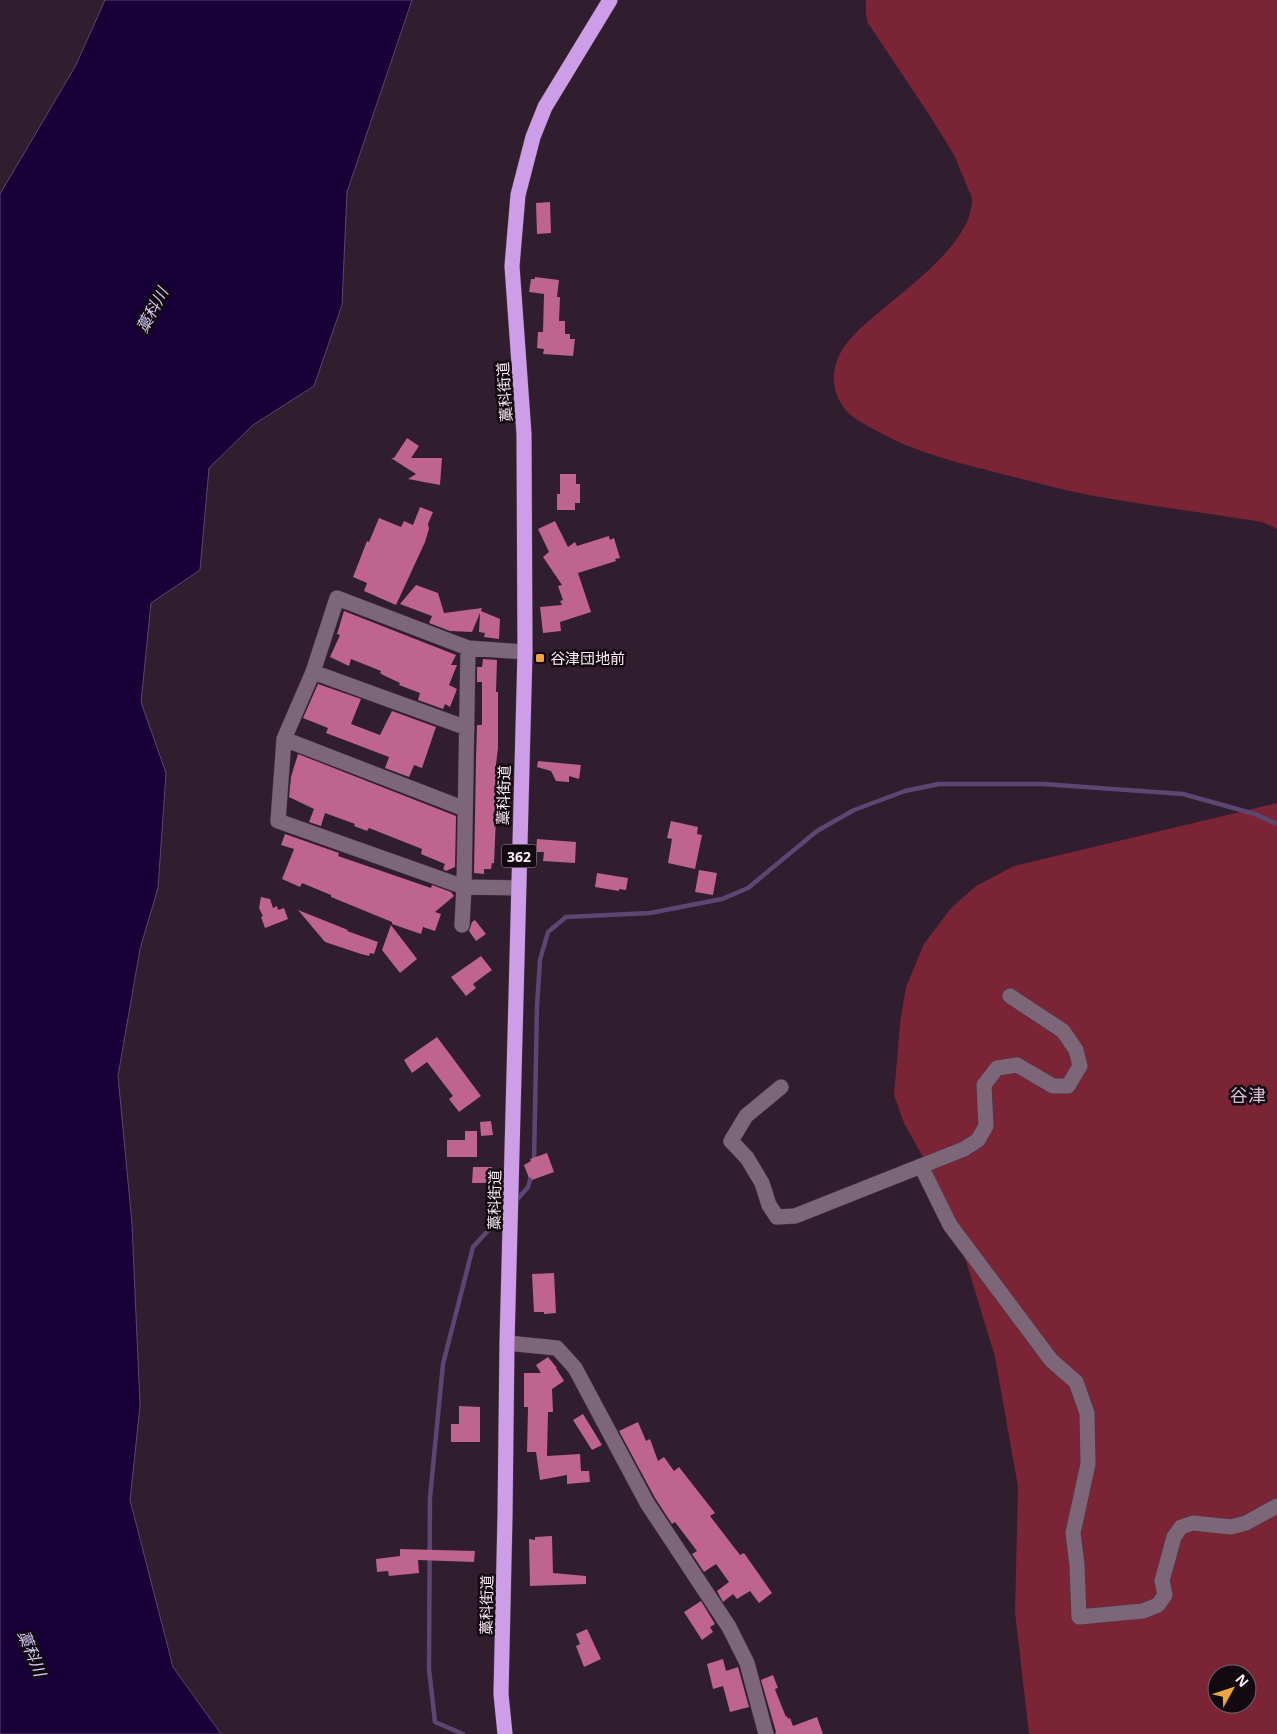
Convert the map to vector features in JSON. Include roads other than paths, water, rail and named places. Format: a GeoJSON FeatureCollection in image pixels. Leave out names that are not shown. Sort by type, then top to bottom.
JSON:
{"type":"FeatureCollection","features":[{"type":"Feature","properties":{"kind":"highway","name":"藁科街道"},"geometry":{"type":"LineString","coordinates":[[505,1734],[501,1694],[507,1343],[525,652],[524,434],[512,266],[518,195],[533,137],[545,107],[610,0]]}},
{"type":"Feature","properties":{"kind":"street"},"geometry":{"type":"LineString","coordinates":[[518,888],[464,887],[278,821],[284,739],[313,672],[337,598],[468,648],[525,652]]}},
{"type":"Feature","properties":{"kind":"street"},"geometry":{"type":"LineString","coordinates":[[462,925],[468,648]]}},
{"type":"Feature","properties":{"kind":"street"},"geometry":{"type":"LineString","coordinates":[[313,672],[466,728]]}},
{"type":"Feature","properties":{"kind":"street"},"geometry":{"type":"LineString","coordinates":[[284,739],[465,809]]}},
{"type":"Feature","properties":{"kind":"street"},"geometry":{"type":"LineString","coordinates":[[781,1087],[746,1116],[731,1141],[747,1158],[762,1184],[769,1205],[777,1217],[795,1216],[964,1149],[978,1140],[986,1126],[984,1085],[997,1068],[1017,1065],[1053,1086],[1068,1086],[1080,1066],[1076,1050],[1063,1031],[1010,996]]}},
{"type":"Feature","properties":{"kind":"street"},"geometry":{"type":"LineString","coordinates":[[921,1166],[950,1225],[1051,1360],[1076,1382],[1087,1413],[1088,1464],[1073,1533],[1077,1565],[1079,1617],[1143,1611],[1158,1605],[1165,1595],[1162,1581],[1174,1537],[1181,1527],[1193,1522],[1231,1527],[1246,1523],[1277,1506]]}},
{"type":"Feature","properties":{"kind":"street"},"geometry":{"type":"LineString","coordinates":[[507,1343],[557,1348],[575,1368],[647,1504],[729,1627],[747,1663],[766,1734]]}},
{"type":"Feature","properties":{"kind":"water","name":"藁科川"},"geometry":{"type":"Polygon","coordinates":[[[105,0],[412,0],[347,192],[342,305],[314,386],[253,425],[209,468],[200,570],[151,603],[141,702],[166,773],[158,888],[140,949],[118,1076],[132,1224],[140,1406],[130,1500],[173,1667],[221,1734],[0,1734],[0,194],[76,65],[105,0]]]}},
{"type":"Feature","properties":{"kind":"waterway"},"geometry":{"type":"LineString","coordinates":[[534,1163],[537,1006],[540,960],[548,932],[566,917],[650,913],[722,899],[748,888],[817,831],[854,810],[905,791],[939,784],[1043,784],[1183,794],[1255,814],[1277,824]]}},
{"type":"Feature","properties":{"kind":"waterway"},"geometry":{"type":"LineString","coordinates":[[515,1202],[528,1187],[532,1173]]}},
{"type":"Feature","properties":{"kind":"waterway"},"geometry":{"type":"LineString","coordinates":[[463,1734],[435,1722],[429,1669],[430,1497],[443,1364],[473,1247],[506,1211]]}},
{"type":"Feature","properties":{"kind":"place","name":"谷津団地前"},"geometry":{"type":"Point","coordinates":[540,658]}},
{"type":"Feature","properties":{"kind":"district","name":"谷津"},"geometry":{"type":"Point","coordinates":[1248,1095]}}]}
